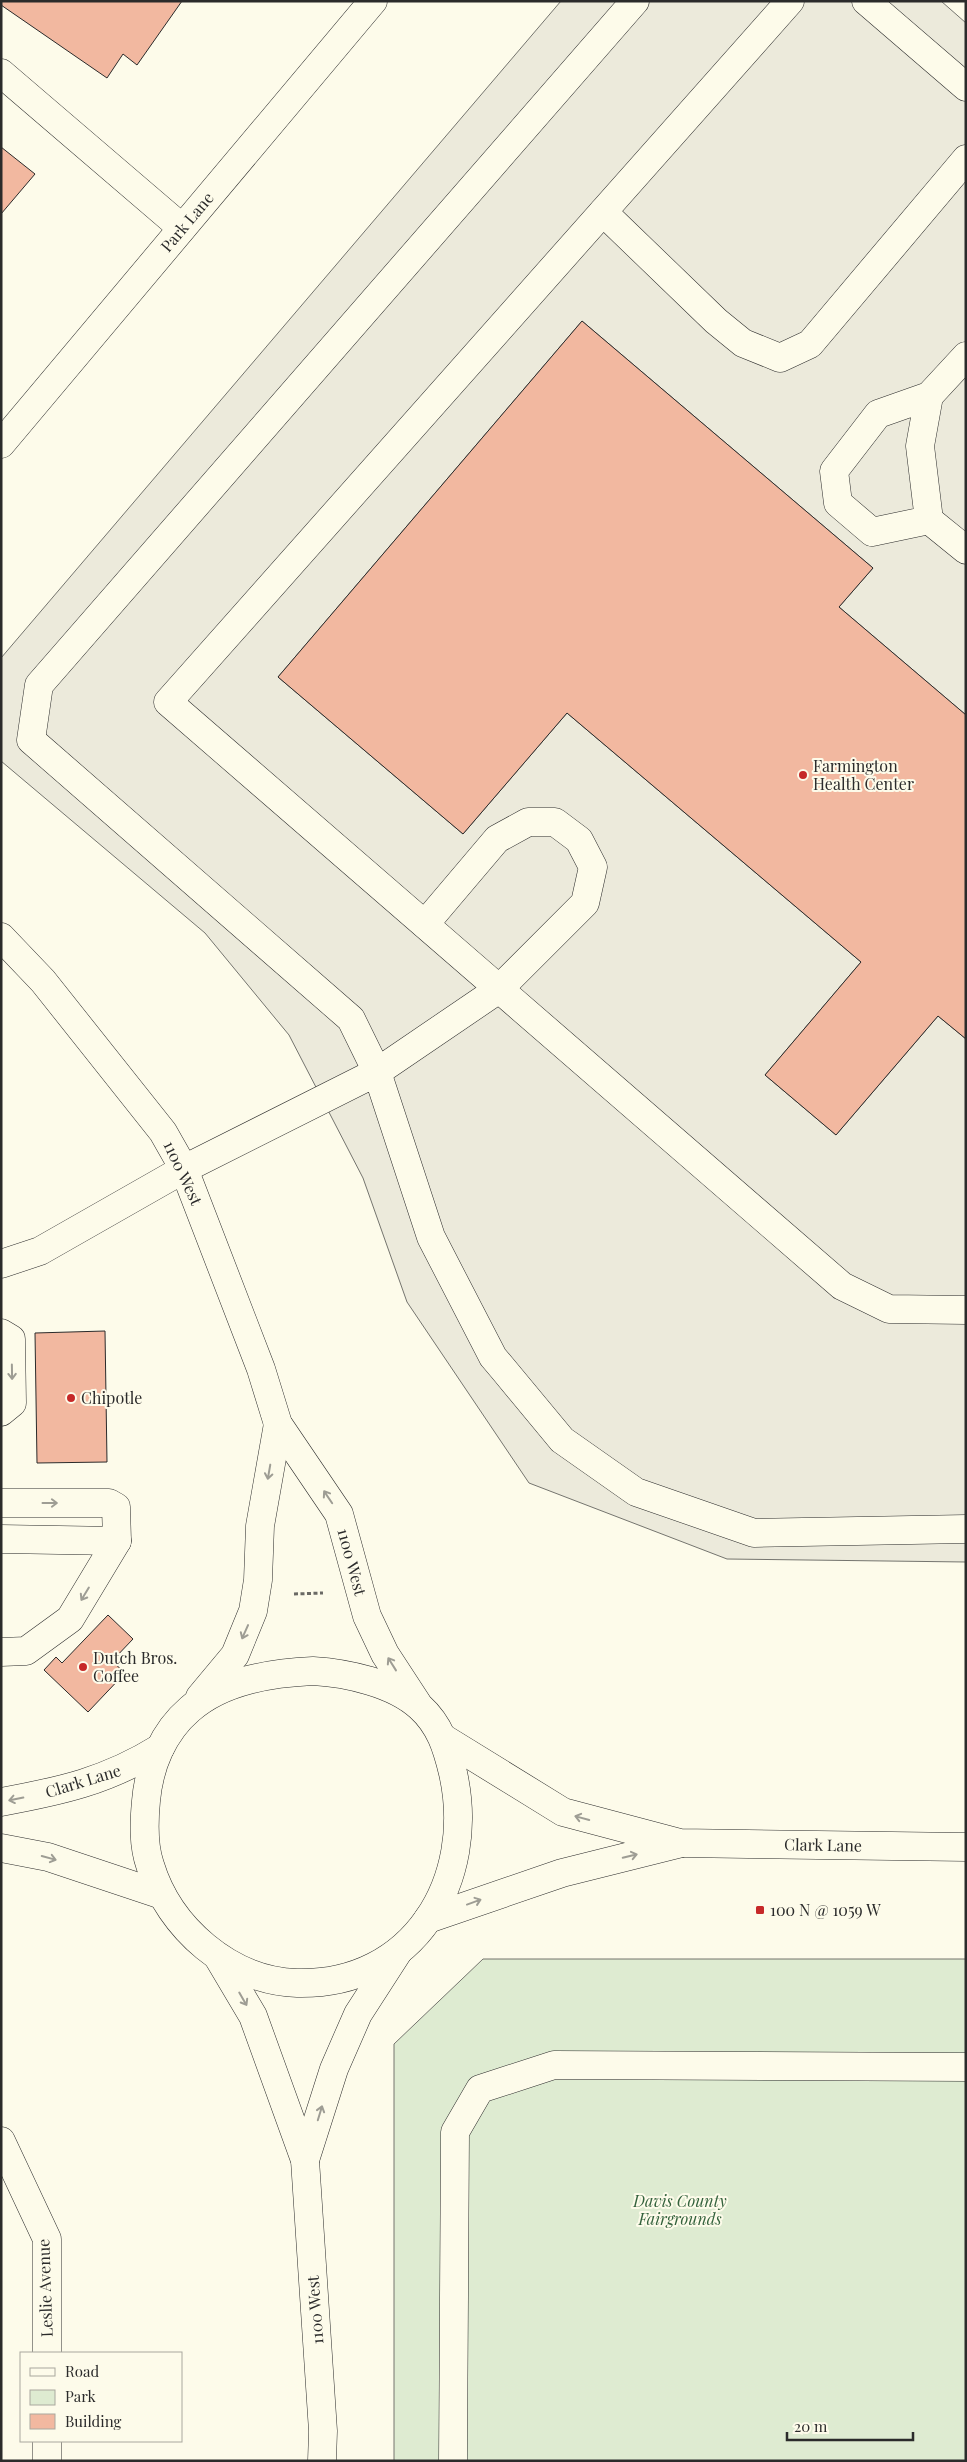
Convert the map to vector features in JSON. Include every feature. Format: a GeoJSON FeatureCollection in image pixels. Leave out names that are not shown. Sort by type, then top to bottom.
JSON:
{"type":"FeatureCollection","features":[{"type":"Feature","properties":{"kind":"main road","name":"Park Lane"},"geometry":{"type":"LineString","coordinates":[[1,444],[373,1]]}},
{"type":"Feature","properties":{"kind":"main road"},"geometry":{"type":"LineString","coordinates":[[635,1],[39,685],[31,740],[351,1019],[377,1072],[431,1236],[441,1258],[493,1357],[562,1440],[636,1492],[754,1533],[966,1530]]}},
{"type":"Feature","properties":{"kind":"main road"},"geometry":{"type":"LineString","coordinates":[[790,1],[168,702],[842,1286],[889,1309],[966,1310]]}},
{"type":"Feature","properties":{"kind":"main road"},"geometry":{"type":"LineString","coordinates":[[866,1],[966,87]]}},
{"type":"Feature","properties":{"kind":"main road"},"geometry":{"type":"LineString","coordinates":[[1,73],[182,228]]}},
{"type":"Feature","properties":{"kind":"main road"},"geometry":{"type":"LineString","coordinates":[[603,212],[716,321],[743,343],[780,358],[810,344],[966,159]]}},
{"type":"Feature","properties":{"kind":"main road"},"geometry":{"type":"LineString","coordinates":[[929,520],[872,532],[838,503],[834,472],[878,414],[929,396],[966,356]]}},
{"type":"Feature","properties":{"kind":"main road"},"geometry":{"type":"LineString","coordinates":[[929,396],[920,446],[929,520],[966,550]]}},
{"type":"Feature","properties":{"kind":"main road"},"geometry":{"type":"LineString","coordinates":[[4,1256],[40,1251],[184,1169],[377,1072],[499,989],[584,902],[592,867],[579,840],[555,822],[528,822],[497,838],[425,924]]}},
{"type":"Feature","properties":{"kind":"main road","name":"1100 West"},"geometry":{"type":"LineString","coordinates":[[1,937],[43,980],[157,1124],[184,1169],[261,1369],[278,1424],[339,1514],[370,1623],[385,1654],[418,1705]]}},
{"type":"Feature","properties":{"kind":"main road"},"geometry":{"type":"LineString","coordinates":[[1,1333],[11,1339],[12,1403],[2,1412]]}},
{"type":"Feature","properties":{"kind":"main road","name":"1100 West"},"geometry":{"type":"LineString","coordinates":[[278,1424],[260,1526],[257,1587],[248,1625],[235,1655],[172,1729],[160,1748],[151,1767],[144,1820],[149,1864],[162,1895],[183,1924],[218,1957],[253,2016],[305,2160],[323,2431],[322,2461]]}},
{"type":"Feature","properties":{"kind":"main road"},"geometry":{"type":"LineString","coordinates":[[1,1503],[109,1503],[116,1507],[117,1541],[70,1619],[13,1651]]}},
{"type":"Feature","properties":{"kind":"main road"},"geometry":{"type":"LineString","coordinates":[[1,1539],[117,1541]]}},
{"type":"Feature","properties":{"kind":"main road"},"geometry":{"type":"LineString","coordinates":[[191,1708],[219,1692],[240,1683],[265,1676],[313,1671],[335,1672],[379,1684],[418,1705],[433,1720],[443,1738],[454,1780],[458,1826],[456,1849],[445,1887],[428,1919],[411,1940],[398,1952],[355,1976],[316,1983],[277,1980],[243,1970],[218,1957]]}},
{"type":"Feature","properties":{"kind":"main road","name":"Clark Lane"},"geometry":{"type":"LineString","coordinates":[[443,1738],[563,1812],[680,1843],[966,1847]]}},
{"type":"Feature","properties":{"kind":"main road","name":"Clark Lane"},"geometry":{"type":"LineString","coordinates":[[1,1802],[76,1786],[114,1774],[160,1748]]}},
{"type":"Feature","properties":{"kind":"main road","name":"Clark Lane"},"geometry":{"type":"LineString","coordinates":[[428,1919],[562,1873],[680,1843]]}},
{"type":"Feature","properties":{"kind":"main road"},"geometry":{"type":"LineString","coordinates":[[1,1848],[48,1857],[162,1895]]}},
{"type":"Feature","properties":{"kind":"main road","name":"1100 West"},"geometry":{"type":"LineString","coordinates":[[305,2160],[334,2069],[344,2045],[358,2014],[398,1952]]}},
{"type":"Feature","properties":{"kind":"main road"},"geometry":{"type":"LineString","coordinates":[[453,2461],[455,2132],[480,2090],[554,2065],[966,2067]]}},
{"type":"Feature","properties":{"kind":"main road","name":"Leslie Avenue"},"geometry":{"type":"LineString","coordinates":[[1,2141],[47,2238],[47,2352]]}},
{"type":"Feature","properties":{"kind":"main road"},"geometry":{"type":"LineString","coordinates":[[47,2442],[48,2461]]}},
{"type":"Feature","properties":{"kind":"path"},"geometry":{"type":"LineString","coordinates":[[294,1594],[327,1593]]}},
{"type":"Feature","properties":{"kind":"green space","name":"Davis County Fairgrounds"},"geometry":{"type":"Polygon","coordinates":[[[483,1959],[966,1959],[966,2461],[394,2461],[394,2044],[483,1959]]]}},
{"type":"Feature","properties":{"kind":"shaded area"},"geometry":{"type":"Polygon","coordinates":[[[561,1],[941,1],[966,23],[966,715],[839,607],[873,568],[582,321],[278,677],[463,834],[567,713],[861,962],[765,1075],[836,1135],[938,1016],[966,1039],[966,1562],[727,1559],[529,1483],[407,1302],[363,1178],[289,1035],[205,933],[1,761],[1,658],[561,1]]]}},
{"type":"Feature","properties":{"kind":"building"},"geometry":{"type":"Polygon","coordinates":[[[1,1],[182,1],[137,65],[123,54],[107,78],[1,5],[1,1]]]}},
{"type":"Feature","properties":{"kind":"building"},"geometry":{"type":"Polygon","coordinates":[[[1,147],[35,174],[1,214],[1,147]]]}},
{"type":"Feature","properties":{"kind":"building","name":"Farmington Health Center"},"geometry":{"type":"Polygon","coordinates":[[[582,321],[873,568],[839,607],[966,715],[966,1039],[938,1016],[836,1135],[765,1075],[861,962],[567,713],[463,834],[278,677],[582,321]]]}},
{"type":"Feature","properties":{"kind":"building","name":"Chipotle"},"geometry":{"type":"Polygon","coordinates":[[[105,1331],[107,1462],[37,1463],[35,1333],[105,1331]]]}},
{"type":"Feature","properties":{"kind":"building","name":"Dutch Bros. Coffee"},"geometry":{"type":"Polygon","coordinates":[[[108,1615],[133,1639],[112,1661],[125,1673],[88,1712],[44,1670],[56,1657],[62,1663],[108,1615]]]}},
{"type":"Feature","properties":{"kind":"place","name":"Farmington Health Center"},"geometry":{"type":"Point","coordinates":[803,775]}},
{"type":"Feature","properties":{"kind":"place","name":"Chipotle"},"geometry":{"type":"Point","coordinates":[71,1398]}},
{"type":"Feature","properties":{"kind":"place","name":"Dutch Bros. Coffee"},"geometry":{"type":"Point","coordinates":[83,1667]}},
{"type":"Feature","properties":{"kind":"place","name":"100 N @ 1059 W"},"geometry":{"type":"Point","coordinates":[760,1910]}}]}
